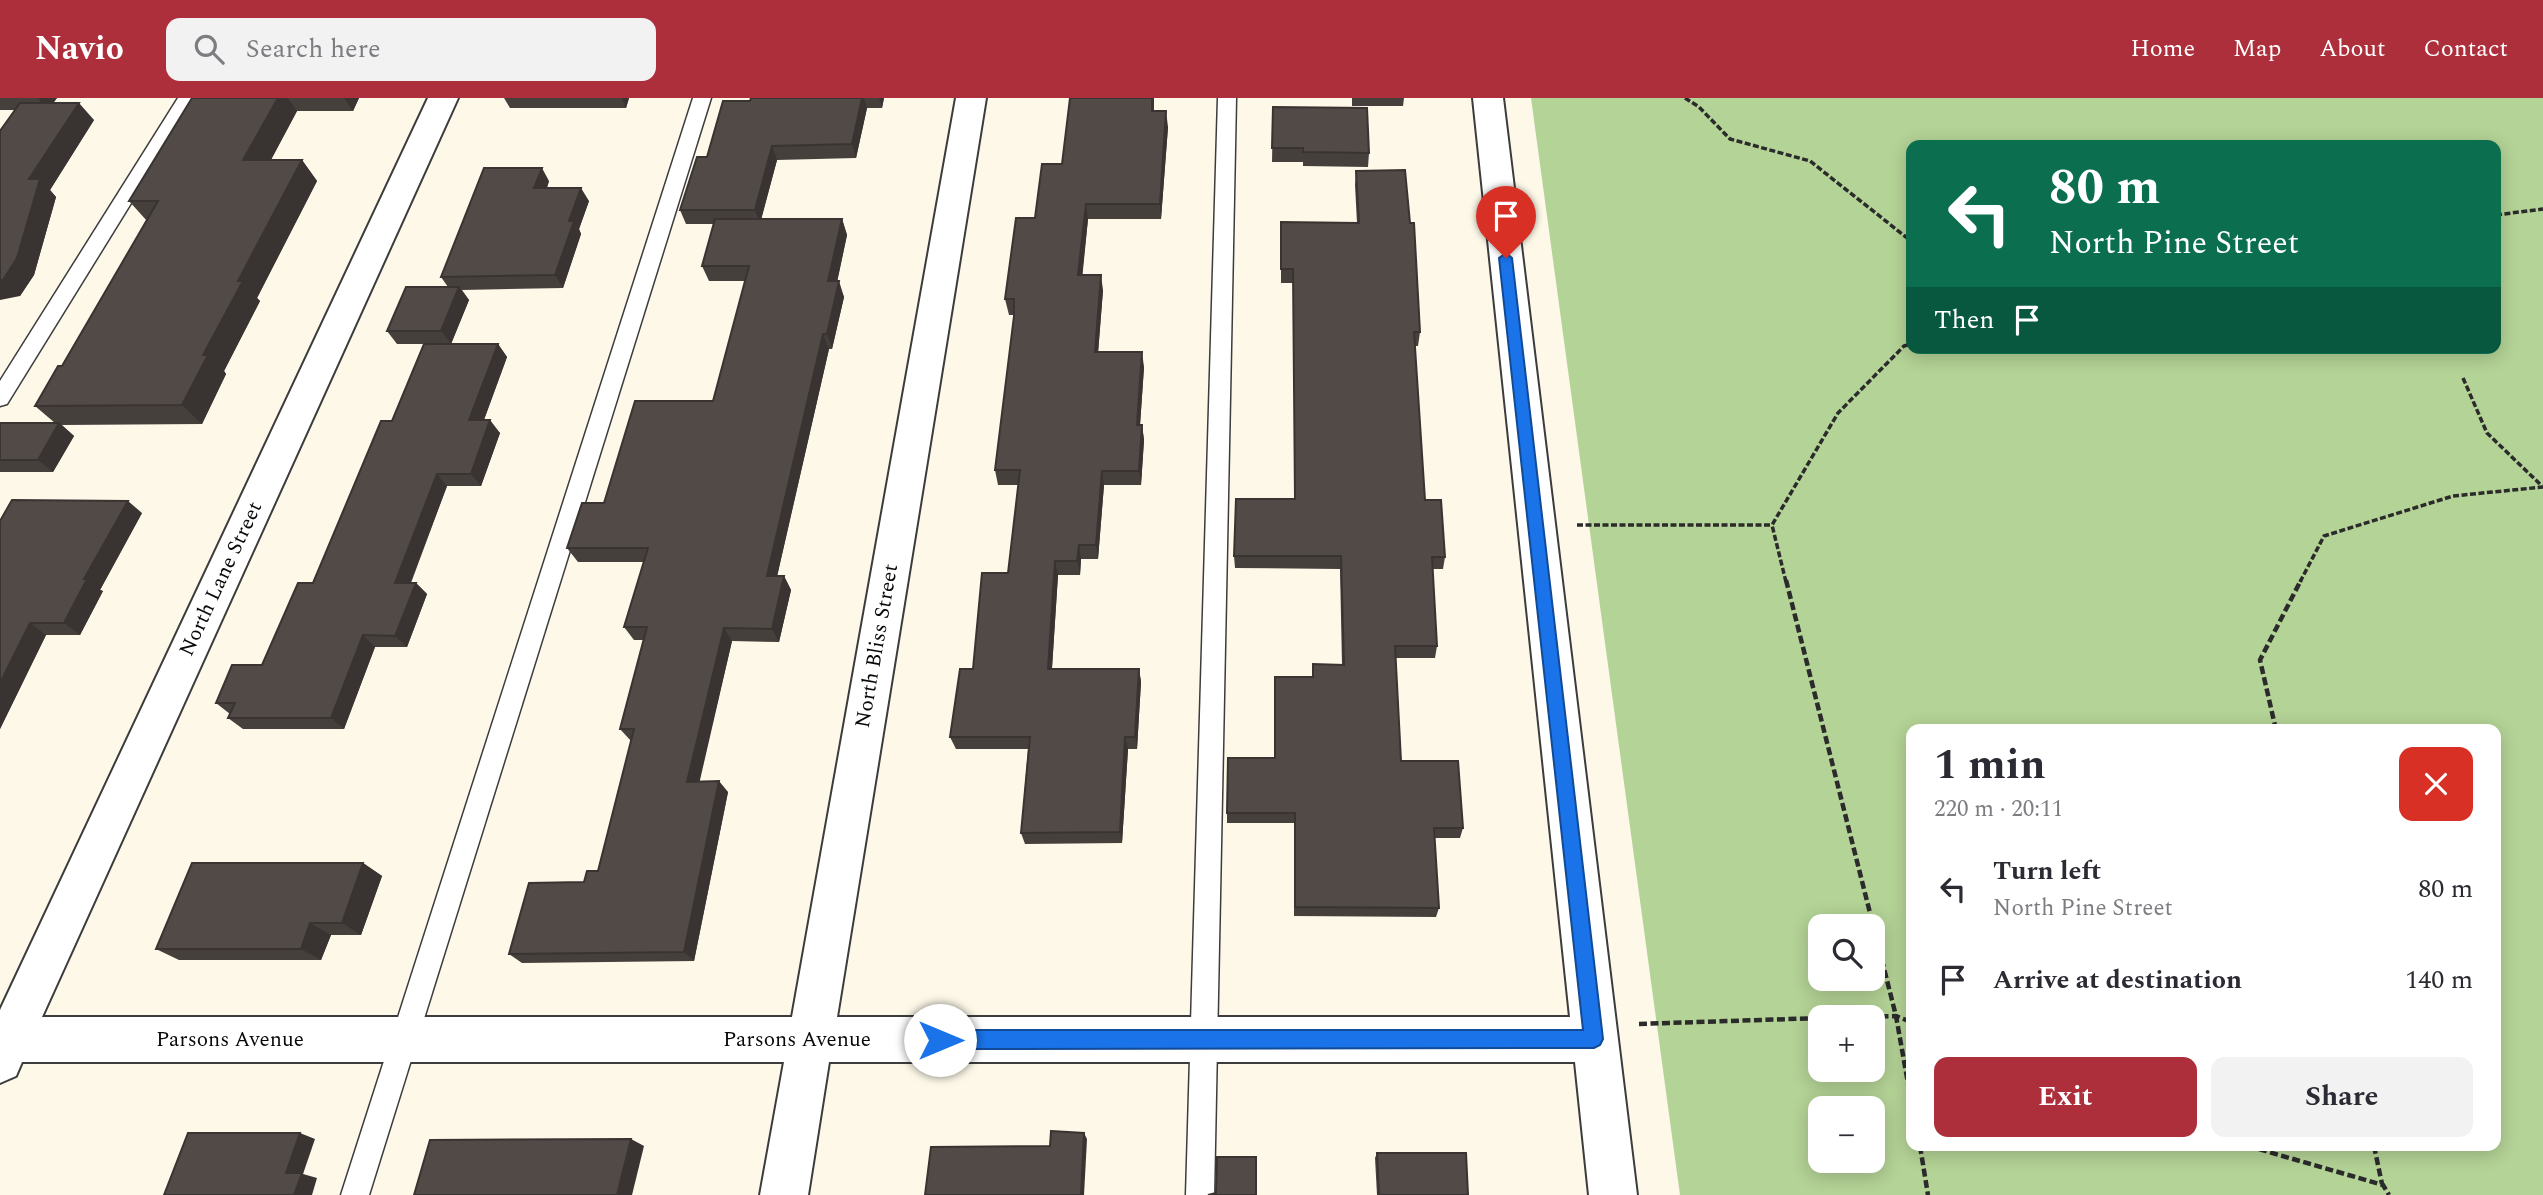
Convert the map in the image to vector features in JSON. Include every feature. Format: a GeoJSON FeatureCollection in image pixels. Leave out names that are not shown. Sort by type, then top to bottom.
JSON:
{"type":"FeatureCollection","features":[{"type":"Feature","properties":{"kind":"street","name":"North Lane Street"},"geometry":{"type":"LineString","coordinates":[[3,1047],[443,98]]}},
{"type":"Feature","properties":{"kind":"street","name":"North Bliss Street"},"geometry":{"type":"LineString","coordinates":[[784,1195],[971,98]]}},
{"type":"Feature","properties":{"kind":"street"},"geometry":{"type":"LineString","coordinates":[[1488,98],[1613,1195]]}},
{"type":"Feature","properties":{"kind":"street","name":"Parsons Avenue"},"geometry":{"type":"LineString","coordinates":[[3,1047],[403,1041],[1204,1040],[1593,1032]]}},
{"type":"Feature","properties":{"kind":"lane"},"geometry":{"type":"LineString","coordinates":[[0,398],[187,98]]}},
{"type":"Feature","properties":{"kind":"lane"},"geometry":{"type":"LineString","coordinates":[[355,1195],[702,98]]}},
{"type":"Feature","properties":{"kind":"lane"},"geometry":{"type":"LineString","coordinates":[[1200,1195],[1227,98]]}},
{"type":"Feature","properties":{"kind":"path"},"geometry":{"type":"LineString","coordinates":[[1685,98],[1699,107],[1730,139],[1810,162],[1906,237]]}},
{"type":"Feature","properties":{"kind":"path"},"geometry":{"type":"LineString","coordinates":[[2501,214],[2543,209]]}},
{"type":"Feature","properties":{"kind":"path"},"geometry":{"type":"LineString","coordinates":[[1906,345],[1838,413],[1772,525],[1896,1016],[1906,1072]]}},
{"type":"Feature","properties":{"kind":"path"},"geometry":{"type":"LineString","coordinates":[[2463,378],[2487,433],[2543,487]]}},
{"type":"Feature","properties":{"kind":"path"},"geometry":{"type":"LineString","coordinates":[[2275,724],[2259,660],[2324,536],[2453,496],[2543,487]]}},
{"type":"Feature","properties":{"kind":"path"},"geometry":{"type":"LineString","coordinates":[[1536,525],[1772,525]]}},
{"type":"Feature","properties":{"kind":"path"},"geometry":{"type":"LineString","coordinates":[[1885,1016],[1896,1016],[1906,1020]]}},
{"type":"Feature","properties":{"kind":"path"},"geometry":{"type":"LineString","coordinates":[[1593,1032],[1808,1019]]}},
{"type":"Feature","properties":{"kind":"path"},"geometry":{"type":"LineString","coordinates":[[1921,1151],[1928,1195]]}},
{"type":"Feature","properties":{"kind":"path"},"geometry":{"type":"LineString","coordinates":[[2265,1151],[2383,1185]]}},
{"type":"Feature","properties":{"kind":"path"},"geometry":{"type":"LineString","coordinates":[[2375,1151],[2383,1185],[2389,1195]]}},
{"type":"Feature","properties":{"kind":"green space"},"geometry":{"type":"Polygon","coordinates":[[[1531,98],[2543,98],[2543,1195],[1680,1195],[1531,98]]]}},
{"type":"Feature","properties":{"kind":"building"},"geometry":{"type":"Polygon","coordinates":[[[192,98],[278,98],[243,160],[302,160],[238,281],[243,281],[203,355],[208,355],[182,405],[35,406],[58,366],[62,366],[158,201],[129,201],[192,98]]]}},
{"type":"Feature","properties":{"kind":"building"},"geometry":{"type":"Polygon","coordinates":[[[751,98],[862,98],[852,144],[772,146],[755,210],[680,210],[697,157],[707,157],[723,101],[750,101],[751,98]]]}},
{"type":"Feature","properties":{"kind":"building"},"geometry":{"type":"Polygon","coordinates":[[[1070,98],[1152,98],[1152,111],[1166,111],[1160,204],[1086,204],[1078,275],[1101,275],[1095,352],[1142,352],[1137,425],[1142,425],[1139,471],[1102,471],[1096,545],[1079,545],[1077,561],[1055,561],[1048,669],[1139,669],[1135,737],[1125,737],[1120,832],[1021,833],[1030,737],[950,737],[960,669],[973,669],[982,573],[1008,573],[1020,470],[995,470],[1014,316],[1014,299],[1005,299],[1016,218],[1035,218],[1042,164],[1062,164],[1070,98]]]}},
{"type":"Feature","properties":{"kind":"building"},"geometry":{"type":"Polygon","coordinates":[[[20,103],[79,103],[29,179],[40,179],[17,258],[3,280],[0,280],[0,131],[20,103]]]}},
{"type":"Feature","properties":{"kind":"building"},"geometry":{"type":"Polygon","coordinates":[[[1273,107],[1367,108],[1369,153],[1303,152],[1303,148],[1272,148],[1273,107]]]}},
{"type":"Feature","properties":{"kind":"building"},"geometry":{"type":"Polygon","coordinates":[[[484,168],[542,168],[534,188],[581,188],[569,221],[574,221],[555,275],[441,277],[484,168]]]}},
{"type":"Feature","properties":{"kind":"building"},"geometry":{"type":"Polygon","coordinates":[[[1405,170],[1410,223],[1414,223],[1420,332],[1414,332],[1425,500],[1441,500],[1445,557],[1432,557],[1437,646],[1395,646],[1401,761],[1458,761],[1463,828],[1434,828],[1439,908],[1295,907],[1295,813],[1227,813],[1228,758],[1275,758],[1275,677],[1313,677],[1313,664],[1344,665],[1341,556],[1234,556],[1236,499],[1295,499],[1293,269],[1281,269],[1281,222],[1359,223],[1356,171],[1405,170]]]}},
{"type":"Feature","properties":{"kind":"building"},"geometry":{"type":"Polygon","coordinates":[[[715,219],[842,219],[828,281],[839,281],[827,334],[823,334],[767,576],[784,576],[772,629],[724,628],[687,782],[719,781],[684,952],[509,954],[529,883],[584,882],[587,871],[598,871],[634,729],[620,729],[647,627],[624,627],[648,548],[567,548],[582,503],[604,503],[635,401],[713,401],[749,266],[702,266],[715,219]]]}},
{"type":"Feature","properties":{"kind":"building"},"geometry":{"type":"Polygon","coordinates":[[[406,287],[459,287],[441,331],[387,331],[406,287]]]}},
{"type":"Feature","properties":{"kind":"building"},"geometry":{"type":"Polygon","coordinates":[[[424,344],[498,344],[469,420],[490,420],[471,474],[437,474],[395,583],[416,583],[395,636],[363,635],[331,718],[228,718],[235,703],[216,703],[232,665],[262,665],[298,583],[313,583],[381,421],[392,421],[424,344]]]}},
{"type":"Feature","properties":{"kind":"building"},"geometry":{"type":"Polygon","coordinates":[[[0,423],[59,423],[38,460],[0,460],[0,423]]]}},
{"type":"Feature","properties":{"kind":"building"},"geometry":{"type":"Polygon","coordinates":[[[12,500],[128,501],[84,579],[87,579],[64,623],[30,623],[0,683],[0,521],[12,500]]]}},
{"type":"Feature","properties":{"kind":"building"},"geometry":{"type":"Polygon","coordinates":[[[192,863],[363,863],[342,923],[310,923],[301,949],[156,949],[192,863]]]}},
{"type":"Feature","properties":{"kind":"building"},"geometry":{"type":"Polygon","coordinates":[[[1051,1131],[1084,1133],[1081,1195],[925,1195],[931,1147],[1050,1146],[1051,1131]]]}},
{"type":"Feature","properties":{"kind":"building"},"geometry":{"type":"Polygon","coordinates":[[[188,1133],[300,1133],[286,1173],[302,1173],[294,1195],[164,1195],[188,1133]]]}},
{"type":"Feature","properties":{"kind":"building"},"geometry":{"type":"Polygon","coordinates":[[[631,1139],[617,1195],[414,1195],[430,1140],[631,1139]]]}},
{"type":"Feature","properties":{"kind":"building"},"geometry":{"type":"Polygon","coordinates":[[[1377,1153],[1466,1153],[1468,1195],[1379,1195],[1377,1153]]]}},
{"type":"Feature","properties":{"kind":"building"},"geometry":{"type":"Polygon","coordinates":[[[1217,1157],[1256,1157],[1256,1195],[1208,1195],[1216,1193],[1217,1157]]]}},
{"type":"Feature","properties":{"kind":"route"},"geometry":{"type":"LineString","coordinates":[[940,1040],[1594,1039],[1506,258]]}}]}
